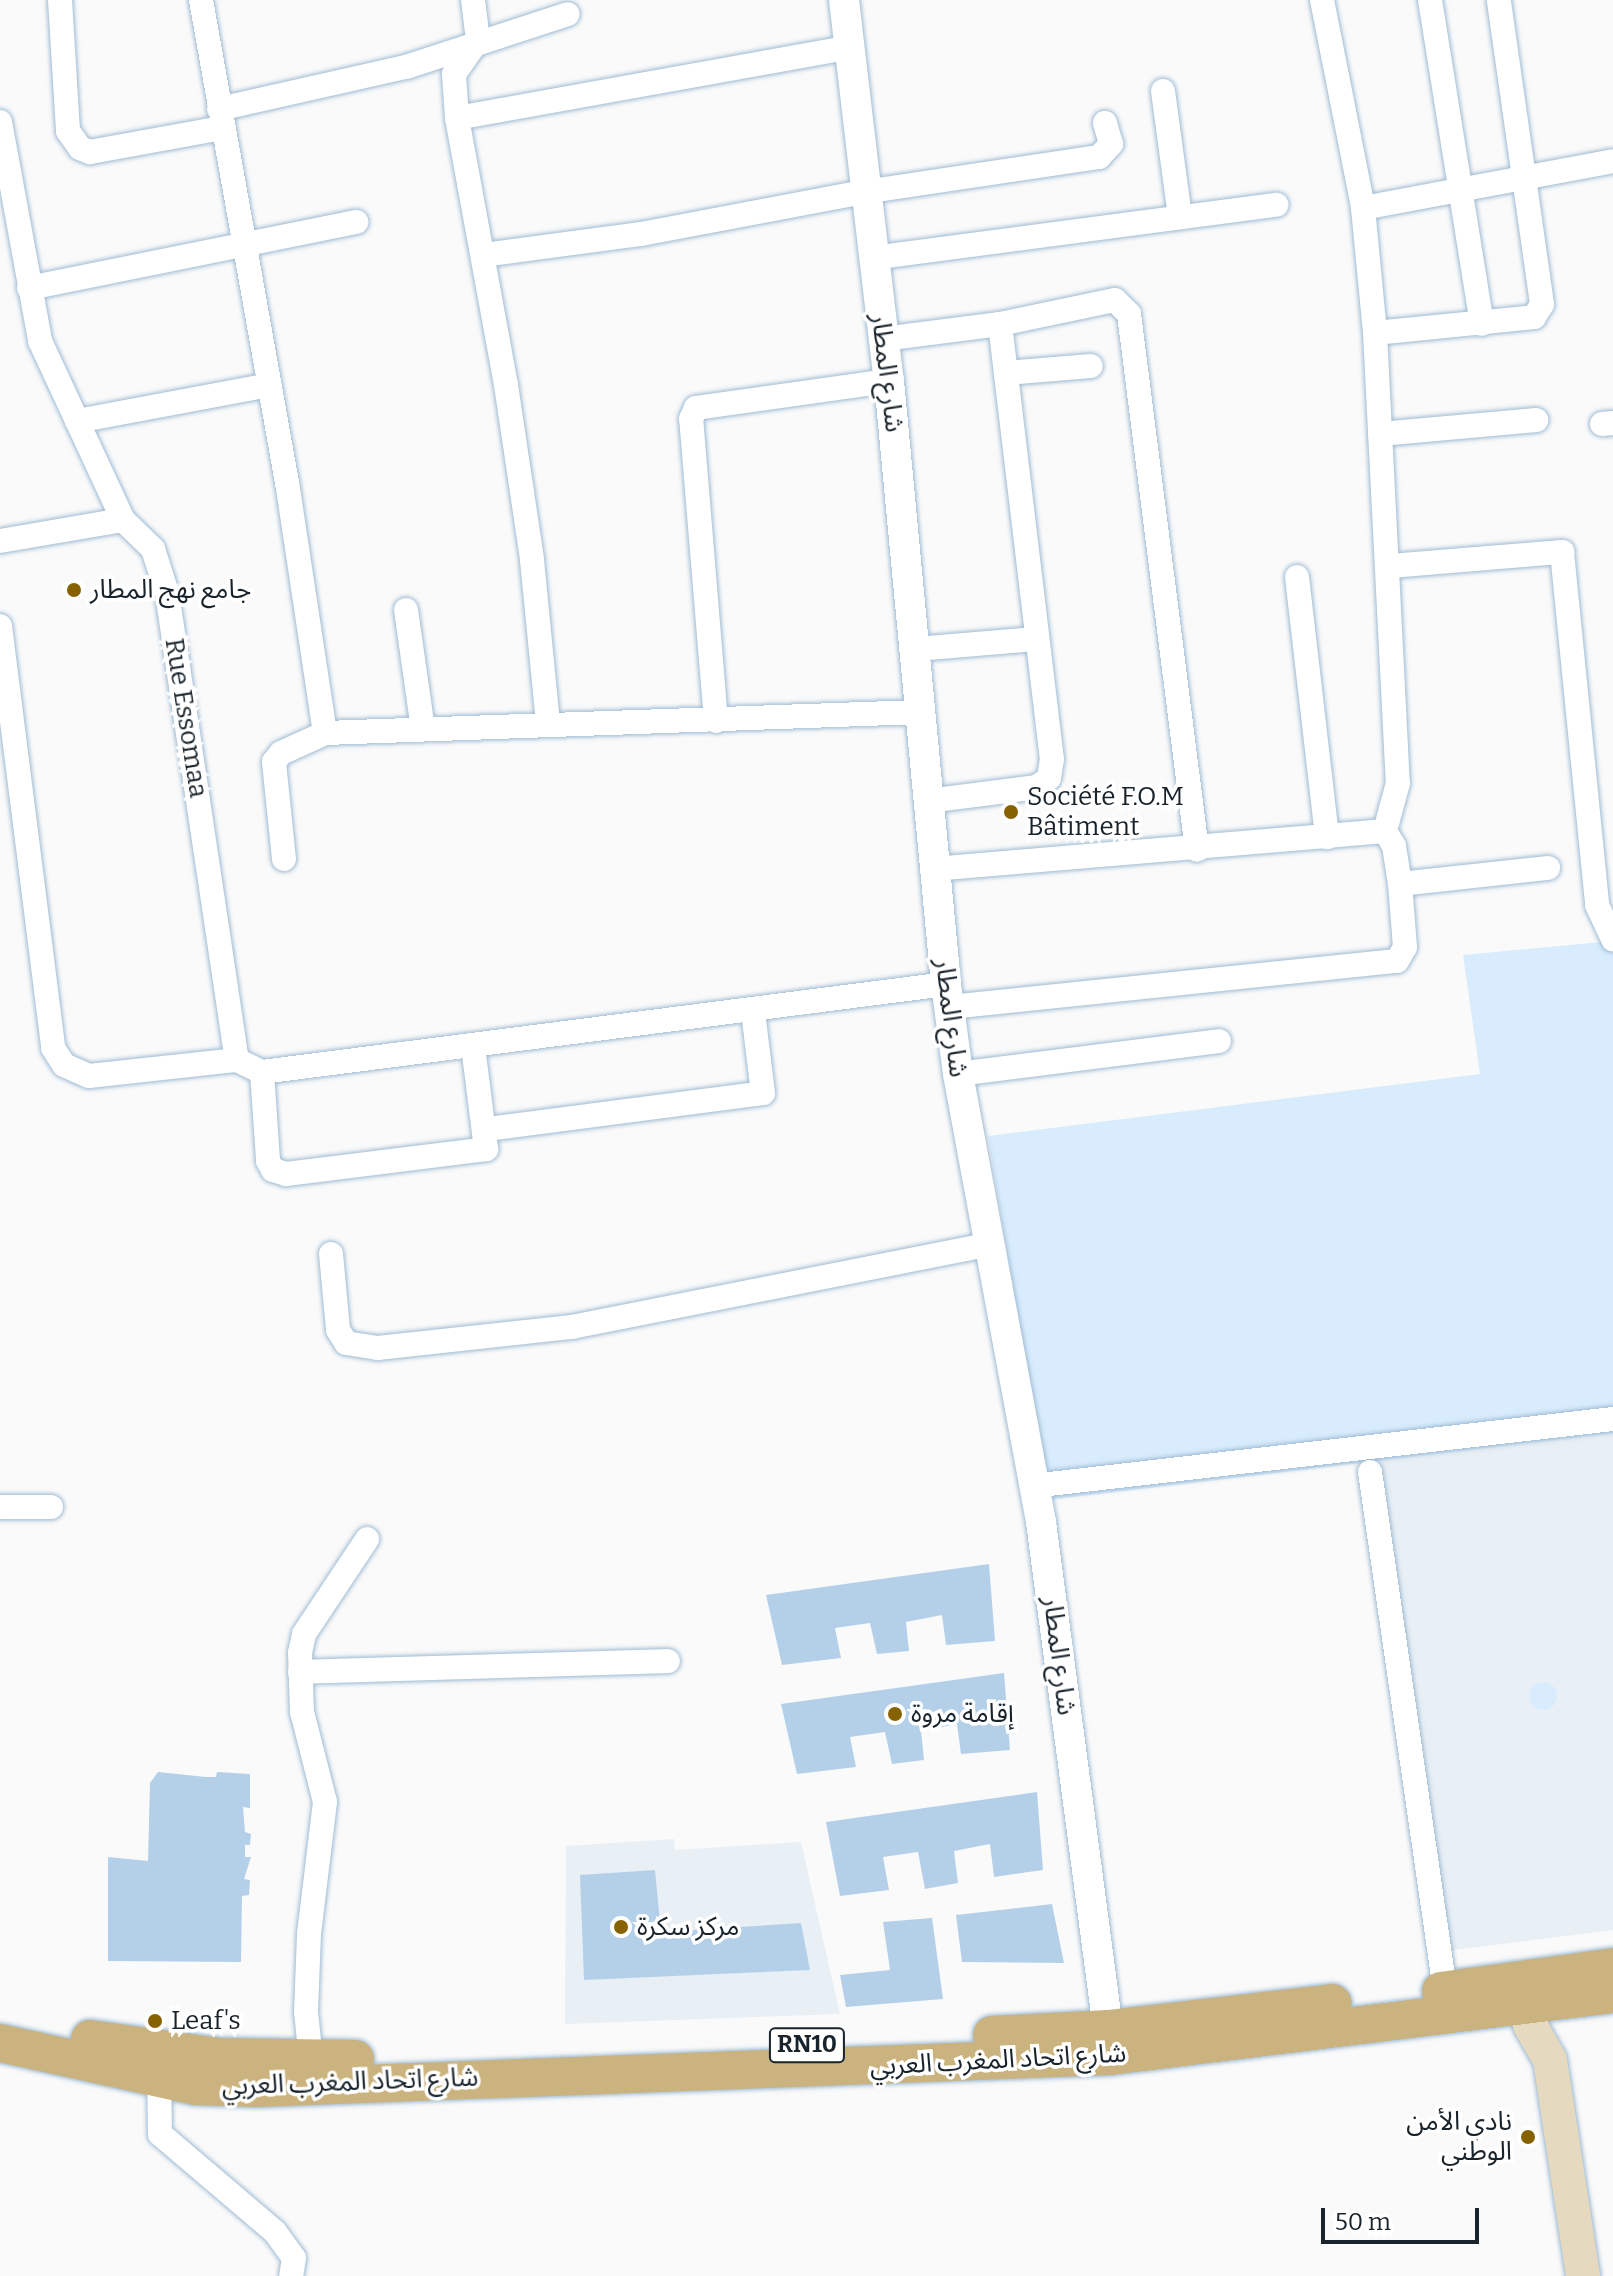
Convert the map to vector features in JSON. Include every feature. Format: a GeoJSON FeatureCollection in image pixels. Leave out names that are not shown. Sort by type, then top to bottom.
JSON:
{"type":"FeatureCollection","features":[{"type":"Feature","properties":{"kind":"main road","name":"شارع اتحاد المغرب العربي"},"geometry":{"type":"LineString","coordinates":[[1564,1987],[1613,1967]]}},
{"type":"Feature","properties":{"kind":"main road","name":"شارع اتحاد المغرب العربي"},"geometry":{"type":"LineString","coordinates":[[159,2064],[195,2086],[257,2088],[1110,2056],[1519,1992],[1564,1987],[1613,1994]]}},
{"type":"Feature","properties":{"kind":"main road"},"geometry":{"type":"LineString","coordinates":[[1550,2060],[1564,1987]]}},
{"type":"Feature","properties":{"kind":"main road","name":"شارع اتحاد المغرب العربي"},"geometry":{"type":"LineString","coordinates":[[3,2042],[159,2064],[804,2045],[1108,2029],[1445,1990],[1519,1992]]}},
{"type":"Feature","properties":{"kind":"main road"},"geometry":{"type":"LineString","coordinates":[[1519,1992],[1550,2060],[1583,2276]]}},
{"type":"Feature","properties":{"kind":"street"},"geometry":{"type":"LineString","coordinates":[[60,0],[68,131],[80,148],[90,152],[406,67],[478,40],[568,14]]}},
{"type":"Feature","properties":{"kind":"street"},"geometry":{"type":"LineString","coordinates":[[201,0],[270,385],[325,733]]}},
{"type":"Feature","properties":{"kind":"street"},"geometry":{"type":"LineString","coordinates":[[473,0],[478,40],[454,74],[457,118],[483,255],[532,560],[548,723]]}},
{"type":"Feature","properties":{"kind":"street","name":"شارع المطار"},"geometry":{"type":"LineString","coordinates":[[844,0],[864,192],[889,381],[916,649],[933,869],[958,1074],[1041,1522],[1108,2029]]}},
{"type":"Feature","properties":{"kind":"street"},"geometry":{"type":"LineString","coordinates":[[0,626],[58,1059],[89,1076],[237,1060],[262,1072],[753,1011],[1397,961],[1405,947],[1394,846],[1385,831],[1398,783],[1390,566],[1375,333],[1363,208],[1322,0]]}},
{"type":"Feature","properties":{"kind":"street"},"geometry":{"type":"LineString","coordinates":[[1430,0],[1482,324]]}},
{"type":"Feature","properties":{"kind":"street"},"geometry":{"type":"LineString","coordinates":[[1375,333],[1534,317],[1542,304],[1499,0]]}},
{"type":"Feature","properties":{"kind":"street"},"geometry":{"type":"LineString","coordinates":[[457,118],[847,48]]}},
{"type":"Feature","properties":{"kind":"street"},"geometry":{"type":"LineString","coordinates":[[1163,91],[1180,217]]}},
{"type":"Feature","properties":{"kind":"street","name":"Rue Essomaa"},"geometry":{"type":"LineString","coordinates":[[0,122],[40,341],[123,520],[153,549],[167,593],[237,1060]]}},
{"type":"Feature","properties":{"kind":"street"},"geometry":{"type":"LineString","coordinates":[[483,255],[641,234],[864,192],[1099,157],[1111,144],[1105,123]]}},
{"type":"Feature","properties":{"kind":"street"},"geometry":{"type":"LineString","coordinates":[[1363,208],[1526,174],[1613,161]]}},
{"type":"Feature","properties":{"kind":"street"},"geometry":{"type":"LineString","coordinates":[[872,258],[1277,205]]}},
{"type":"Feature","properties":{"kind":"street"},"geometry":{"type":"LineString","coordinates":[[29,288],[243,241],[356,222]]}},
{"type":"Feature","properties":{"kind":"street"},"geometry":{"type":"LineString","coordinates":[[883,339],[1000,324],[1115,300],[1129,314],[1197,850]]}},
{"type":"Feature","properties":{"kind":"street"},"geometry":{"type":"LineString","coordinates":[[928,801],[1029,789],[1049,778],[1052,759],[1000,324]]}},
{"type":"Feature","properties":{"kind":"street"},"geometry":{"type":"LineString","coordinates":[[1006,373],[1091,366]]}},
{"type":"Feature","properties":{"kind":"street"},"geometry":{"type":"LineString","coordinates":[[716,721],[691,419],[696,408],[889,381]]}},
{"type":"Feature","properties":{"kind":"street"},"geometry":{"type":"LineString","coordinates":[[77,421],[270,385]]}},
{"type":"Feature","properties":{"kind":"street"},"geometry":{"type":"LineString","coordinates":[[1380,434],[1536,420]]}},
{"type":"Feature","properties":{"kind":"street"},"geometry":{"type":"LineString","coordinates":[[0,541],[123,520]]}},
{"type":"Feature","properties":{"kind":"street"},"geometry":{"type":"LineString","coordinates":[[1390,566],[1562,552],[1597,905],[1613,939]]}},
{"type":"Feature","properties":{"kind":"street"},"geometry":{"type":"LineString","coordinates":[[1297,577],[1327,837]]}},
{"type":"Feature","properties":{"kind":"street"},"geometry":{"type":"LineString","coordinates":[[406,610],[423,729]]}},
{"type":"Feature","properties":{"kind":"street"},"geometry":{"type":"LineString","coordinates":[[916,649],[1036,639]]}},
{"type":"Feature","properties":{"kind":"street"},"geometry":{"type":"LineString","coordinates":[[284,859],[274,762],[281,753],[325,733],[920,712]]}},
{"type":"Feature","properties":{"kind":"street"},"geometry":{"type":"LineString","coordinates":[[933,869],[1197,850],[1385,831]]}},
{"type":"Feature","properties":{"kind":"street"},"geometry":{"type":"LineString","coordinates":[[1400,884],[1548,868]]}},
{"type":"Feature","properties":{"kind":"street"},"geometry":{"type":"LineString","coordinates":[[487,1129],[763,1093],[753,1011]]}},
{"type":"Feature","properties":{"kind":"street"},"geometry":{"type":"LineString","coordinates":[[958,1074],[1219,1041]]}},
{"type":"Feature","properties":{"kind":"street"},"geometry":{"type":"LineString","coordinates":[[262,1072],[268,1161],[286,1174],[486,1149],[487,1129],[473,1046]]}},
{"type":"Feature","properties":{"kind":"street"},"geometry":{"type":"LineString","coordinates":[[331,1254],[338,1330],[346,1343],[378,1348],[572,1327],[991,1244]]}},
{"type":"Feature","properties":{"kind":"street"},"geometry":{"type":"LineString","coordinates":[[1032,1486],[1613,1419]]}},
{"type":"Feature","properties":{"kind":"street"},"geometry":{"type":"LineString","coordinates":[[1370,1472],[1445,1990]]}},
{"type":"Feature","properties":{"kind":"street"},"geometry":{"type":"LineString","coordinates":[[0,1507],[51,1507]]}},
{"type":"Feature","properties":{"kind":"street"},"geometry":{"type":"LineString","coordinates":[[311,2060],[306,2012],[309,1934],[325,1802],[302,1712],[300,1672],[304,1634],[367,1539]]}},
{"type":"Feature","properties":{"kind":"street"},"geometry":{"type":"LineString","coordinates":[[300,1672],[668,1661]]}},
{"type":"Feature","properties":{"kind":"street"},"geometry":{"type":"LineString","coordinates":[[159,2064],[160,2134],[275,2232],[294,2258],[291,2276]]}},
{"type":"Feature","properties":{"kind":"shaded area"},"geometry":{"type":"Polygon","coordinates":[[[1613,941],[1613,1433],[1048,1500],[988,1136],[1480,1074],[1463,955],[1613,941]]]}},
{"type":"Feature","properties":{"kind":"shaded area"},"geometry":{"type":"Polygon","coordinates":[[[1613,1433],[1613,1930],[1438,1952],[1363,1462],[1613,1433]]]}},
{"type":"Feature","properties":{"kind":"shaded area"},"geometry":{"type":"Polygon","coordinates":[[[1543,1682],[1553,1686],[1557,1696],[1553,1706],[1543,1710],[1533,1706],[1529,1696],[1533,1686],[1543,1682]]]}},
{"type":"Feature","properties":{"kind":"shaded area"},"geometry":{"type":"Polygon","coordinates":[[[674,1839],[675,1850],[801,1842],[840,2014],[565,2024],[566,1846],[674,1839]]]}},
{"type":"Feature","properties":{"kind":"building","name":"إقامة مروة"},"geometry":{"type":"Polygon","coordinates":[[[989,1564],[995,1641],[946,1645],[942,1615],[906,1622],[909,1651],[877,1654],[870,1623],[835,1628],[841,1658],[782,1665],[766,1595],[989,1564]]]}},
{"type":"Feature","properties":{"kind":"building","name":"إقامة مروة"},"geometry":{"type":"Polygon","coordinates":[[[1004,1673],[1010,1750],[961,1754],[957,1724],[921,1731],[924,1760],[892,1764],[885,1732],[850,1737],[856,1767],[797,1774],[781,1704],[1004,1673]]]}},
{"type":"Feature","properties":{"kind":"building"},"geometry":{"type":"Polygon","coordinates":[[[158,1772],[206,1777],[216,1777],[217,1772],[250,1774],[250,1808],[243,1807],[245,1832],[251,1834],[250,1845],[245,1845],[245,1857],[251,1857],[244,1879],[250,1880],[249,1895],[242,1896],[241,1962],[108,1961],[108,1857],[148,1861],[150,1783],[158,1772]]]}},
{"type":"Feature","properties":{"kind":"building","name":"إقامة مروة"},"geometry":{"type":"Polygon","coordinates":[[[1037,1792],[1043,1870],[994,1877],[990,1844],[954,1851],[958,1883],[925,1889],[918,1852],[883,1857],[889,1890],[840,1896],[826,1822],[1037,1792]]]}},
{"type":"Feature","properties":{"kind":"building","name":"مركز سكرة"},"geometry":{"type":"Polygon","coordinates":[[[655,1870],[661,1932],[801,1923],[810,1970],[584,1980],[580,1875],[655,1870]]]}},
{"type":"Feature","properties":{"kind":"building"},"geometry":{"type":"Polygon","coordinates":[[[1052,1904],[1064,1963],[962,1962],[956,1915],[1052,1904]]]}},
{"type":"Feature","properties":{"kind":"building"},"geometry":{"type":"Polygon","coordinates":[[[932,1918],[943,1999],[846,2007],[840,1975],[890,1970],[883,1922],[932,1918]]]}},
{"type":"Feature","properties":{"kind":"place","name":"جامع نهج المطار"},"geometry":{"type":"Point","coordinates":[74,590]}},
{"type":"Feature","properties":{"kind":"place","name":"Société F.O.M Bâtiment"},"geometry":{"type":"Point","coordinates":[1011,812]}},
{"type":"Feature","properties":{"kind":"place","name":"إقامة مروة"},"geometry":{"type":"Point","coordinates":[895,1714]}},
{"type":"Feature","properties":{"kind":"place","name":"مركز سكرة"},"geometry":{"type":"Point","coordinates":[621,1927]}},
{"type":"Feature","properties":{"kind":"place","name":"Leaf's"},"geometry":{"type":"Point","coordinates":[155,2021]}},
{"type":"Feature","properties":{"kind":"place","name":"نادي الأمن الوطني"},"geometry":{"type":"Point","coordinates":[1528,2137]}}]}
